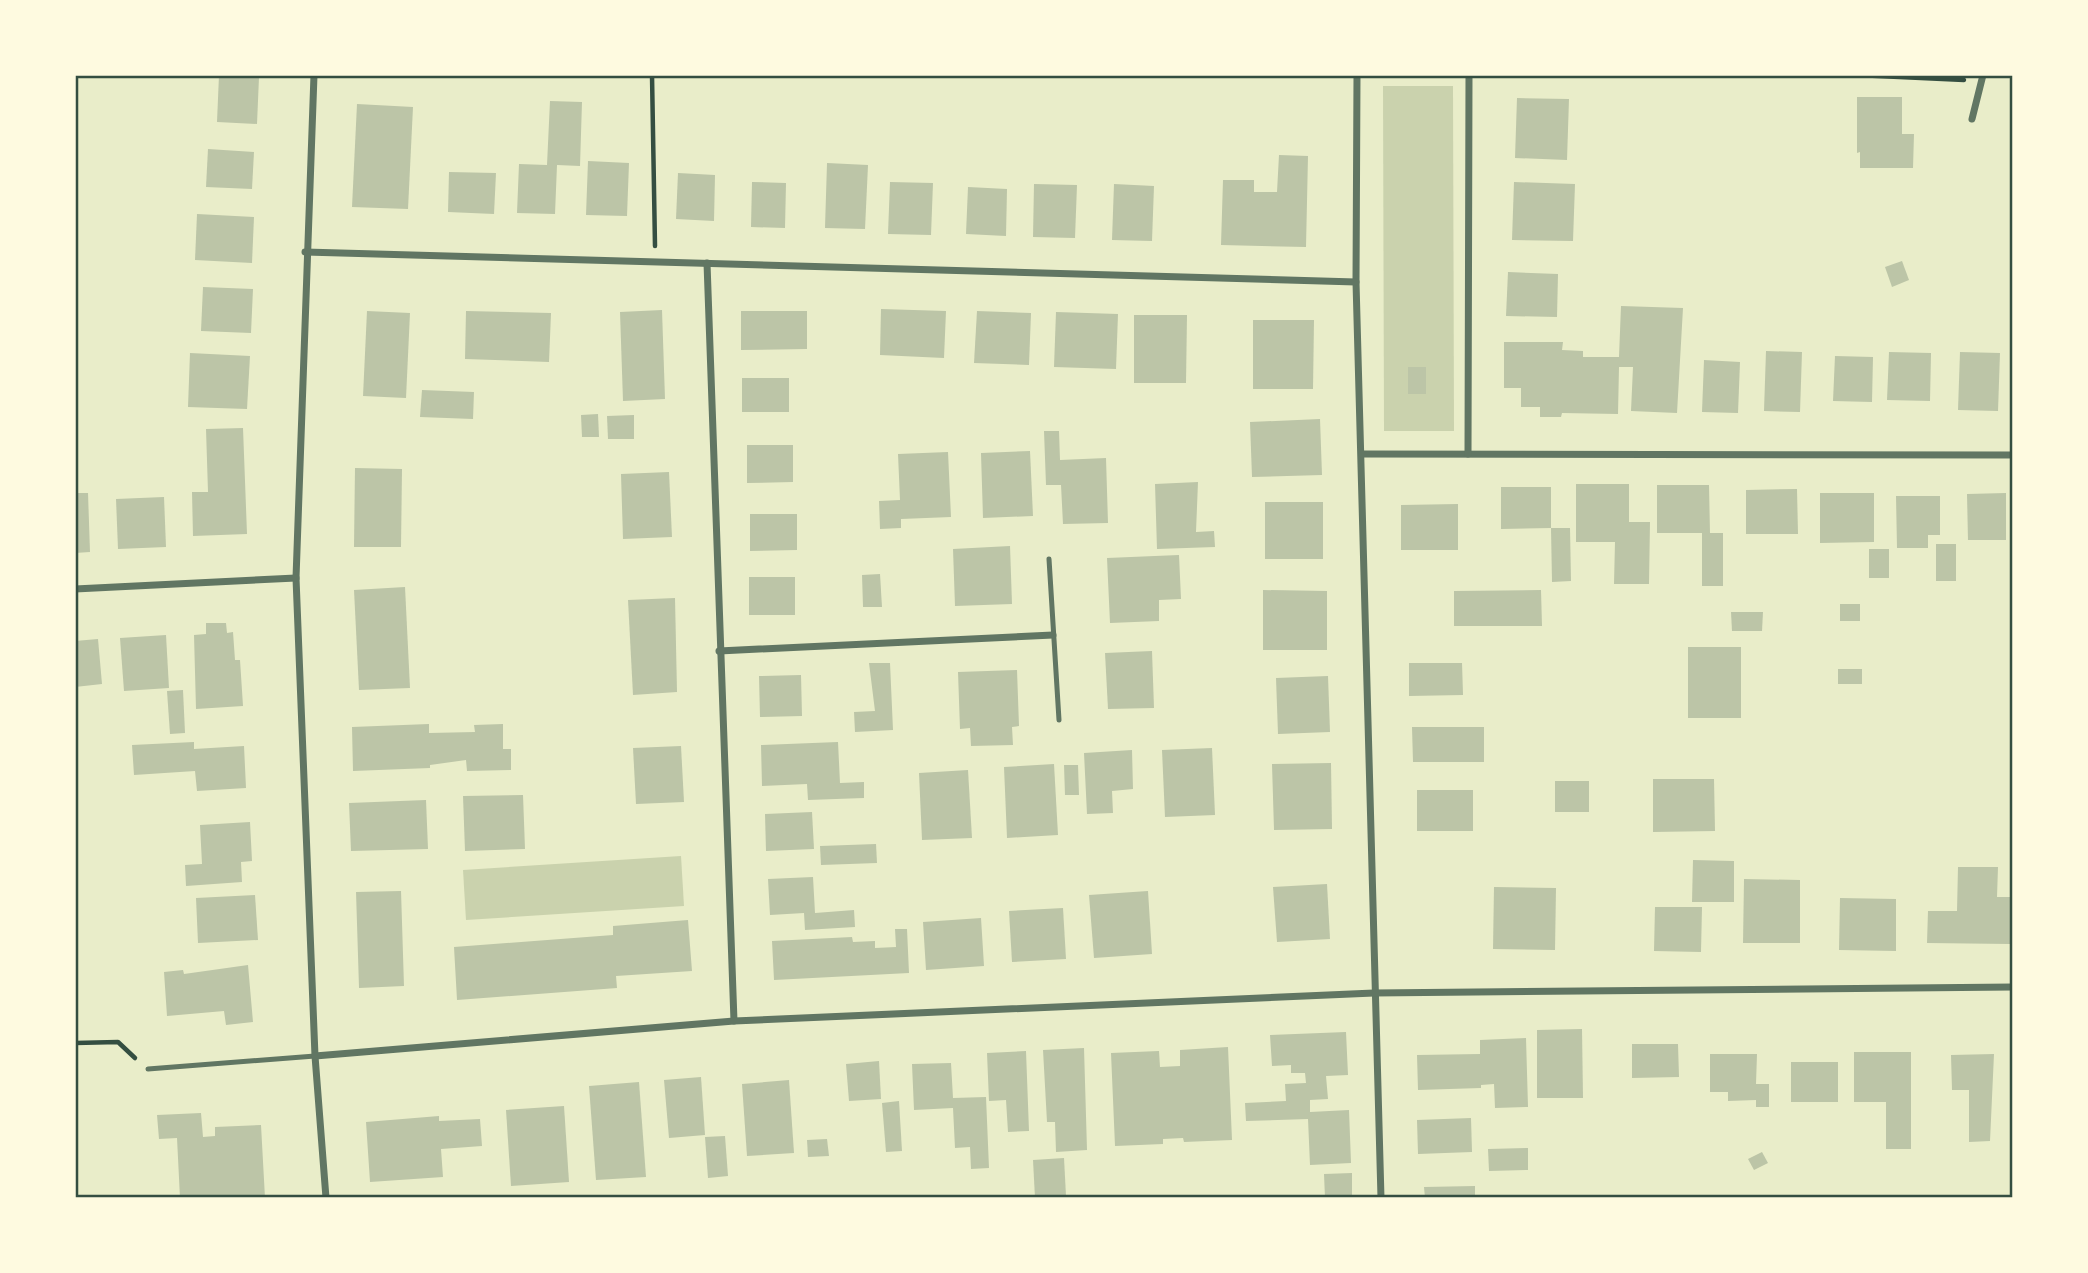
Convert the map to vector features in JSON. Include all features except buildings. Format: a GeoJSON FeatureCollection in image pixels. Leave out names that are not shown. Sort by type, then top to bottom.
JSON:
{"type":"FeatureCollection","features":[{"type":"Feature","properties":{"kind":"street"},"geometry":{"type":"LineString","coordinates":[[314,75],[305,252],[296,578],[316,1056],[326,1198]]}},
{"type":"Feature","properties":{"kind":"street"},"geometry":{"type":"LineString","coordinates":[[1357,75],[1356,282],[1381,1198]]}},
{"type":"Feature","properties":{"kind":"street"},"geometry":{"type":"LineString","coordinates":[[1468,454],[1469,75]]}},
{"type":"Feature","properties":{"kind":"street"},"geometry":{"type":"LineString","coordinates":[[1972,119],[1983,78]]}},
{"type":"Feature","properties":{"kind":"street"},"geometry":{"type":"LineString","coordinates":[[305,252],[1356,282]]}},
{"type":"Feature","properties":{"kind":"street"},"geometry":{"type":"LineString","coordinates":[[707,263],[734,1021]]}},
{"type":"Feature","properties":{"kind":"street"},"geometry":{"type":"LineString","coordinates":[[1362,454],[2013,455]]}},
{"type":"Feature","properties":{"kind":"street"},"geometry":{"type":"LineString","coordinates":[[75,589],[296,578]]}},
{"type":"Feature","properties":{"kind":"street"},"geometry":{"type":"LineString","coordinates":[[719,651],[1053,635]]}},
{"type":"Feature","properties":{"kind":"street"},"geometry":{"type":"LineString","coordinates":[[316,1056],[734,1021],[1374,993],[2013,987]]}},
{"type":"Feature","properties":{"kind":"lane"},"geometry":{"type":"LineString","coordinates":[[1049,559],[1059,720]]}},
{"type":"Feature","properties":{"kind":"lane"},"geometry":{"type":"LineString","coordinates":[[148,1069],[316,1056]]}},
{"type":"Feature","properties":{"kind":"path"},"geometry":{"type":"LineString","coordinates":[[652,75],[656,260]]}},
{"type":"Feature","properties":{"kind":"path"},"geometry":{"type":"LineString","coordinates":[[1856,75],[1983,78]]}},
{"type":"Feature","properties":{"kind":"path"},"geometry":{"type":"LineString","coordinates":[[75,1043],[118,1042]]}},
{"type":"Feature","properties":{"kind":"green space"},"geometry":{"type":"Polygon","coordinates":[[[1383,86],[1453,86],[1454,431],[1384,431],[1383,86]]]}},
{"type":"Feature","properties":{"kind":"green space"},"geometry":{"type":"Polygon","coordinates":[[[681,856],[684,906],[466,920],[463,870],[681,856]]]}}]}
